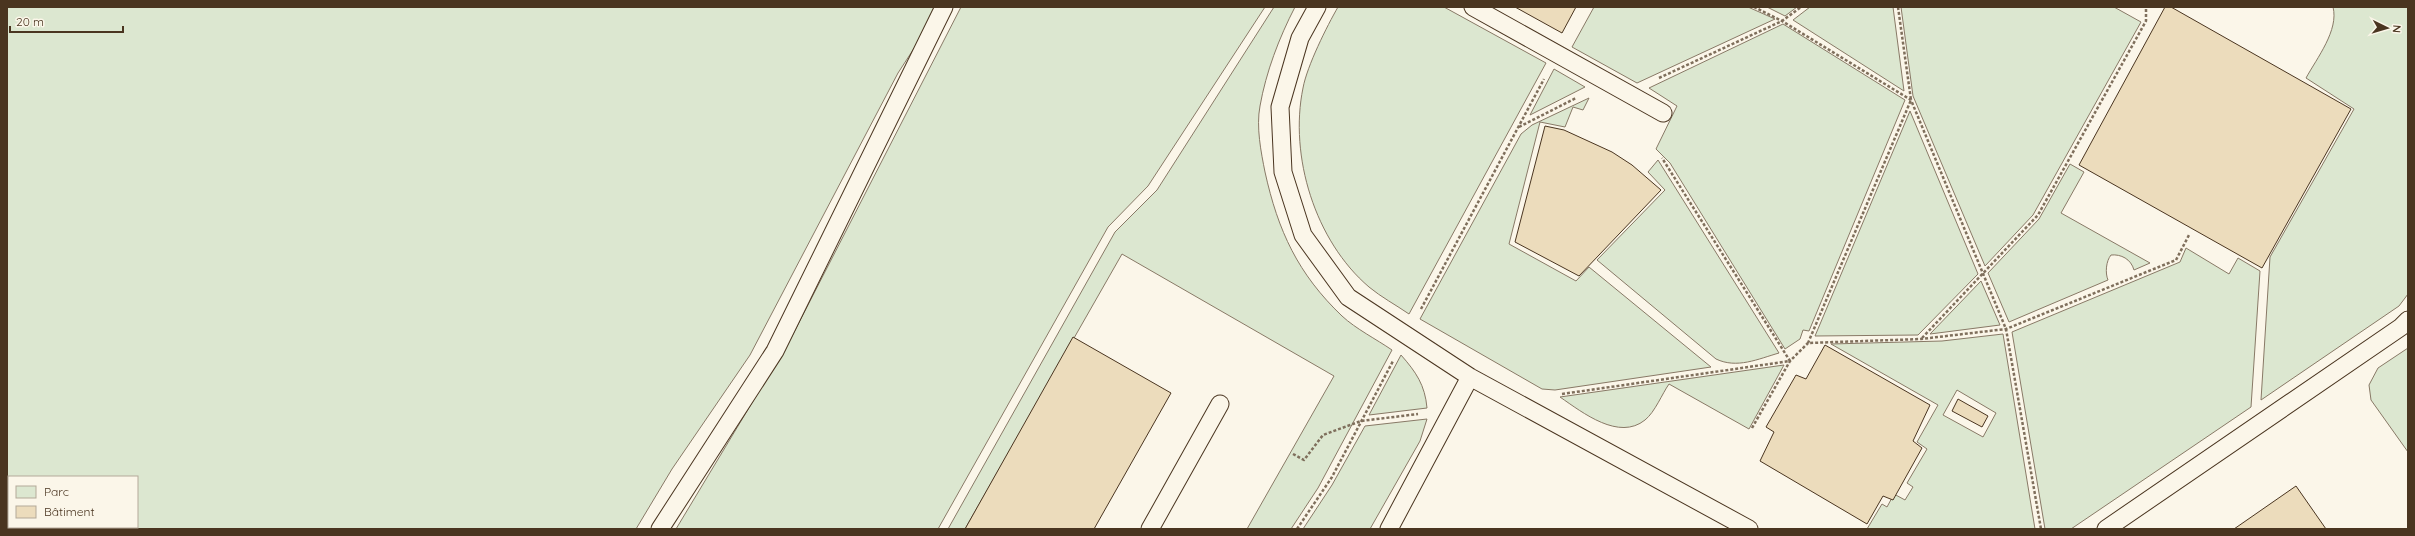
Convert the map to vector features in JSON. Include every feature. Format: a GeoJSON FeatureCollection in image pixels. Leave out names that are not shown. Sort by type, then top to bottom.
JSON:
{"type":"FeatureCollection","features":[{"type":"Feature","properties":{"kind":"lane"},"geometry":{"type":"LineString","coordinates":[[660,529],[775,351],[944,7]]}},
{"type":"Feature","properties":{"kind":"lane"},"geometry":{"type":"LineString","coordinates":[[1318,7],[1300,38],[1280,107],[1284,172],[1302,235],[1348,297],[1470,377],[1749,529]]}},
{"type":"Feature","properties":{"kind":"lane"},"geometry":{"type":"LineString","coordinates":[[1473,7],[1663,113]]}},
{"type":"Feature","properties":{"kind":"lane"},"geometry":{"type":"LineString","coordinates":[[2106,529],[2405,323]]}},
{"type":"Feature","properties":{"kind":"lane"},"geometry":{"type":"LineString","coordinates":[[1389,529],[1470,377]]}},
{"type":"Feature","properties":{"kind":"lane"},"geometry":{"type":"LineString","coordinates":[[1150,529],[1220,404]]}},
{"type":"Feature","properties":{"kind":"path"},"geometry":{"type":"LineString","coordinates":[[1754,7],[1782,21],[1911,100]]}},
{"type":"Feature","properties":{"kind":"path"},"geometry":{"type":"LineString","coordinates":[[1626,93],[1782,21],[1802,7]]}},
{"type":"Feature","properties":{"kind":"path"},"geometry":{"type":"LineString","coordinates":[[1898,7],[1911,100],[2006,329],[2041,529]]}},
{"type":"Feature","properties":{"kind":"path"},"geometry":{"type":"LineString","coordinates":[[1921,339],[2038,215],[2146,21],[2146,7]]}},
{"type":"Feature","properties":{"kind":"path"},"geometry":{"type":"LineString","coordinates":[[1297,529],[1332,477],[1557,54]]}},
{"type":"Feature","properties":{"kind":"path"},"geometry":{"type":"LineString","coordinates":[[1519,127],[1607,82]]}},
{"type":"Feature","properties":{"kind":"path"},"geometry":{"type":"LineString","coordinates":[[1752,428],[1790,361],[1808,343],[1911,100]]}},
{"type":"Feature","properties":{"kind":"path"},"geometry":{"type":"LineString","coordinates":[[1662,158],[1790,361]]}},
{"type":"Feature","properties":{"kind":"path"},"geometry":{"type":"LineString","coordinates":[[1808,343],[1921,339],[2006,329],[2176,260],[2189,235]]}},
{"type":"Feature","properties":{"kind":"path"},"geometry":{"type":"LineString","coordinates":[[1561,394],[1790,361]]}},
{"type":"Feature","properties":{"kind":"path"},"geometry":{"type":"LineString","coordinates":[[1293,454],[1304,460],[1323,435],[1361,421],[1452,409]]}},
{"type":"Feature","properties":{"kind":"green space"},"geometry":{"type":"Polygon","coordinates":[[[7,7],[936,7],[926,30],[898,73],[750,355],[672,469],[636,529],[7,529],[7,7]]]}},
{"type":"Feature","properties":{"kind":"green space"},"geometry":{"type":"Polygon","coordinates":[[[961,7],[1265,7],[1148,186],[1108,227],[938,529],[676,529],[791,338],[961,7]]]}},
{"type":"Feature","properties":{"kind":"green space"},"geometry":{"type":"Polygon","coordinates":[[[1274,7],[1295,7],[1278,43],[1269,68],[1259,114],[1259,131],[1262,156],[1276,213],[1292,250],[1313,284],[1342,316],[1360,330],[1392,350],[1318,488],[1291,529],[1247,529],[1334,376],[1122,254],[965,529],[948,529],[1115,232],[1157,190],[1274,7]]]}},
{"type":"Feature","properties":{"kind":"green space"},"geometry":{"type":"Polygon","coordinates":[[[1338,7],[1444,7],[1546,63],[1409,314],[1369,287],[1350,268],[1334,246],[1321,222],[1310,196],[1303,169],[1300,141],[1300,114],[1303,88],[1313,58],[1338,7]]]}},
{"type":"Feature","properties":{"kind":"green space"},"geometry":{"type":"Polygon","coordinates":[[[1594,7],[1748,7],[1775,19],[1637,83],[1572,47],[1594,7]]]}},
{"type":"Feature","properties":{"kind":"green space"},"geometry":{"type":"Polygon","coordinates":[[[1767,7],[1797,7],[1785,16],[1767,7]]]}},
{"type":"Feature","properties":{"kind":"green space"},"geometry":{"type":"Polygon","coordinates":[[[1810,7],[1893,7],[1904,91],[1793,20],[1810,7]]]}},
{"type":"Feature","properties":{"kind":"green space"},"geometry":{"type":"Polygon","coordinates":[[[1901,7],[2114,7],[2141,22],[2033,215],[1985,266],[1913,96],[1901,7]]]}},
{"type":"Feature","properties":{"kind":"green space"},"geometry":{"type":"Polygon","coordinates":[[[2333,7],[2408,7],[2408,294],[2399,306],[2261,400],[2270,257],[2354,109],[2306,78],[2326,44],[2330,34],[2334,16],[2333,7]]]}},
{"type":"Feature","properties":{"kind":"green space"},"geometry":{"type":"Polygon","coordinates":[[[1783,24],[1905,100],[1809,331],[1803,330],[1800,339],[1785,349],[1670,163],[1656,149],[1677,106],[1649,88],[1783,24]]]}},
{"type":"Feature","properties":{"kind":"green space"},"geometry":{"type":"Polygon","coordinates":[[[1554,69],[1585,87],[1530,115],[1554,69]]]}},
{"type":"Feature","properties":{"kind":"green space"},"geometry":{"type":"Polygon","coordinates":[[[1589,98],[1583,110],[1573,107],[1565,127],[1540,122],[1509,244],[1576,281],[1589,267],[1711,367],[1555,390],[1542,389],[1420,319],[1521,134],[1532,125],[1589,98]]]}},
{"type":"Feature","properties":{"kind":"green space"},"geometry":{"type":"Polygon","coordinates":[[[1910,111],[1978,274],[1918,335],[1815,336],[1910,111]]]}},
{"type":"Feature","properties":{"kind":"green space"},"geometry":{"type":"Polygon","coordinates":[[[1658,160],[1779,353],[1740,363],[1724,362],[1716,359],[1597,260],[1665,190],[1648,172],[1658,160]]]}},
{"type":"Feature","properties":{"kind":"green space"},"geometry":{"type":"Polygon","coordinates":[[[2070,164],[2084,172],[2061,213],[2150,263],[2134,270],[2131,263],[2122,256],[2111,255],[2106,267],[2108,280],[2009,322],[1988,273],[2039,219],[2070,164]]]}},
{"type":"Feature","properties":{"kind":"green space"},"geometry":{"type":"Polygon","coordinates":[[[2186,248],[2229,274],[2238,258],[2260,271],[2251,407],[2071,529],[2045,529],[2012,332],[2180,262],[2186,248]]]}},
{"type":"Feature","properties":{"kind":"green space"},"geometry":{"type":"Polygon","coordinates":[[[1981,281],[2000,325],[1930,334],[1981,281]]]}},
{"type":"Feature","properties":{"kind":"green space"},"geometry":{"type":"Polygon","coordinates":[[[2003,334],[2035,529],[1867,529],[1882,504],[1887,507],[1894,494],[1905,500],[1913,487],[1907,483],[1927,449],[1917,442],[1938,405],[1831,344],[1942,341],[2003,334]],[[1957,390],[1943,415],[1983,437],[1996,413],[1957,390]]]}},
{"type":"Feature","properties":{"kind":"green space"},"geometry":{"type":"Polygon","coordinates":[[[2408,348],[2408,452],[2371,400],[2369,385],[2378,368],[2408,348]]]}},
{"type":"Feature","properties":{"kind":"green space"},"geometry":{"type":"Polygon","coordinates":[[[1401,355],[1419,379],[1424,392],[1427,408],[1369,415],[1401,355]]]}},
{"type":"Feature","properties":{"kind":"green space"},"geometry":{"type":"Polygon","coordinates":[[[1784,365],[1749,429],[1669,384],[1649,417],[1635,426],[1624,428],[1613,426],[1590,417],[1560,397],[1784,365]]]}},
{"type":"Feature","properties":{"kind":"green space"},"geometry":{"type":"Polygon","coordinates":[[[1427,419],[1420,441],[1370,529],[1303,529],[1332,485],[1365,426],[1427,419]]]}},
{"type":"Feature","properties":{"kind":"building"},"geometry":{"type":"Polygon","coordinates":[[[1515,7],[1576,7],[1562,33],[1515,7]]]}},
{"type":"Feature","properties":{"kind":"building"},"geometry":{"type":"Polygon","coordinates":[[[2165,7],[2171,7],[2351,109],[2262,268],[2079,165],[2165,7]]]}},
{"type":"Feature","properties":{"kind":"building"},"geometry":{"type":"Polygon","coordinates":[[[1545,126],[1564,130],[1612,152],[1632,165],[1661,190],[1579,276],[1515,242],[1545,126]]]}},
{"type":"Feature","properties":{"kind":"building"},"geometry":{"type":"Polygon","coordinates":[[[1073,337],[1171,393],[1094,529],[965,529],[1073,337]]]}},
{"type":"Feature","properties":{"kind":"building"},"geometry":{"type":"Polygon","coordinates":[[[1825,345],[1930,405],[1913,441],[1922,448],[1893,500],[1883,496],[1867,524],[1760,461],[1774,432],[1766,427],[1796,375],[1806,379],[1825,345]]]}},
{"type":"Feature","properties":{"kind":"building"},"geometry":{"type":"Polygon","coordinates":[[[1958,399],[1988,416],[1982,427],[1952,411],[1958,399]]]}},
{"type":"Feature","properties":{"kind":"building"},"geometry":{"type":"Polygon","coordinates":[[[2296,486],[2326,529],[2234,529],[2296,486]]]}}]}
